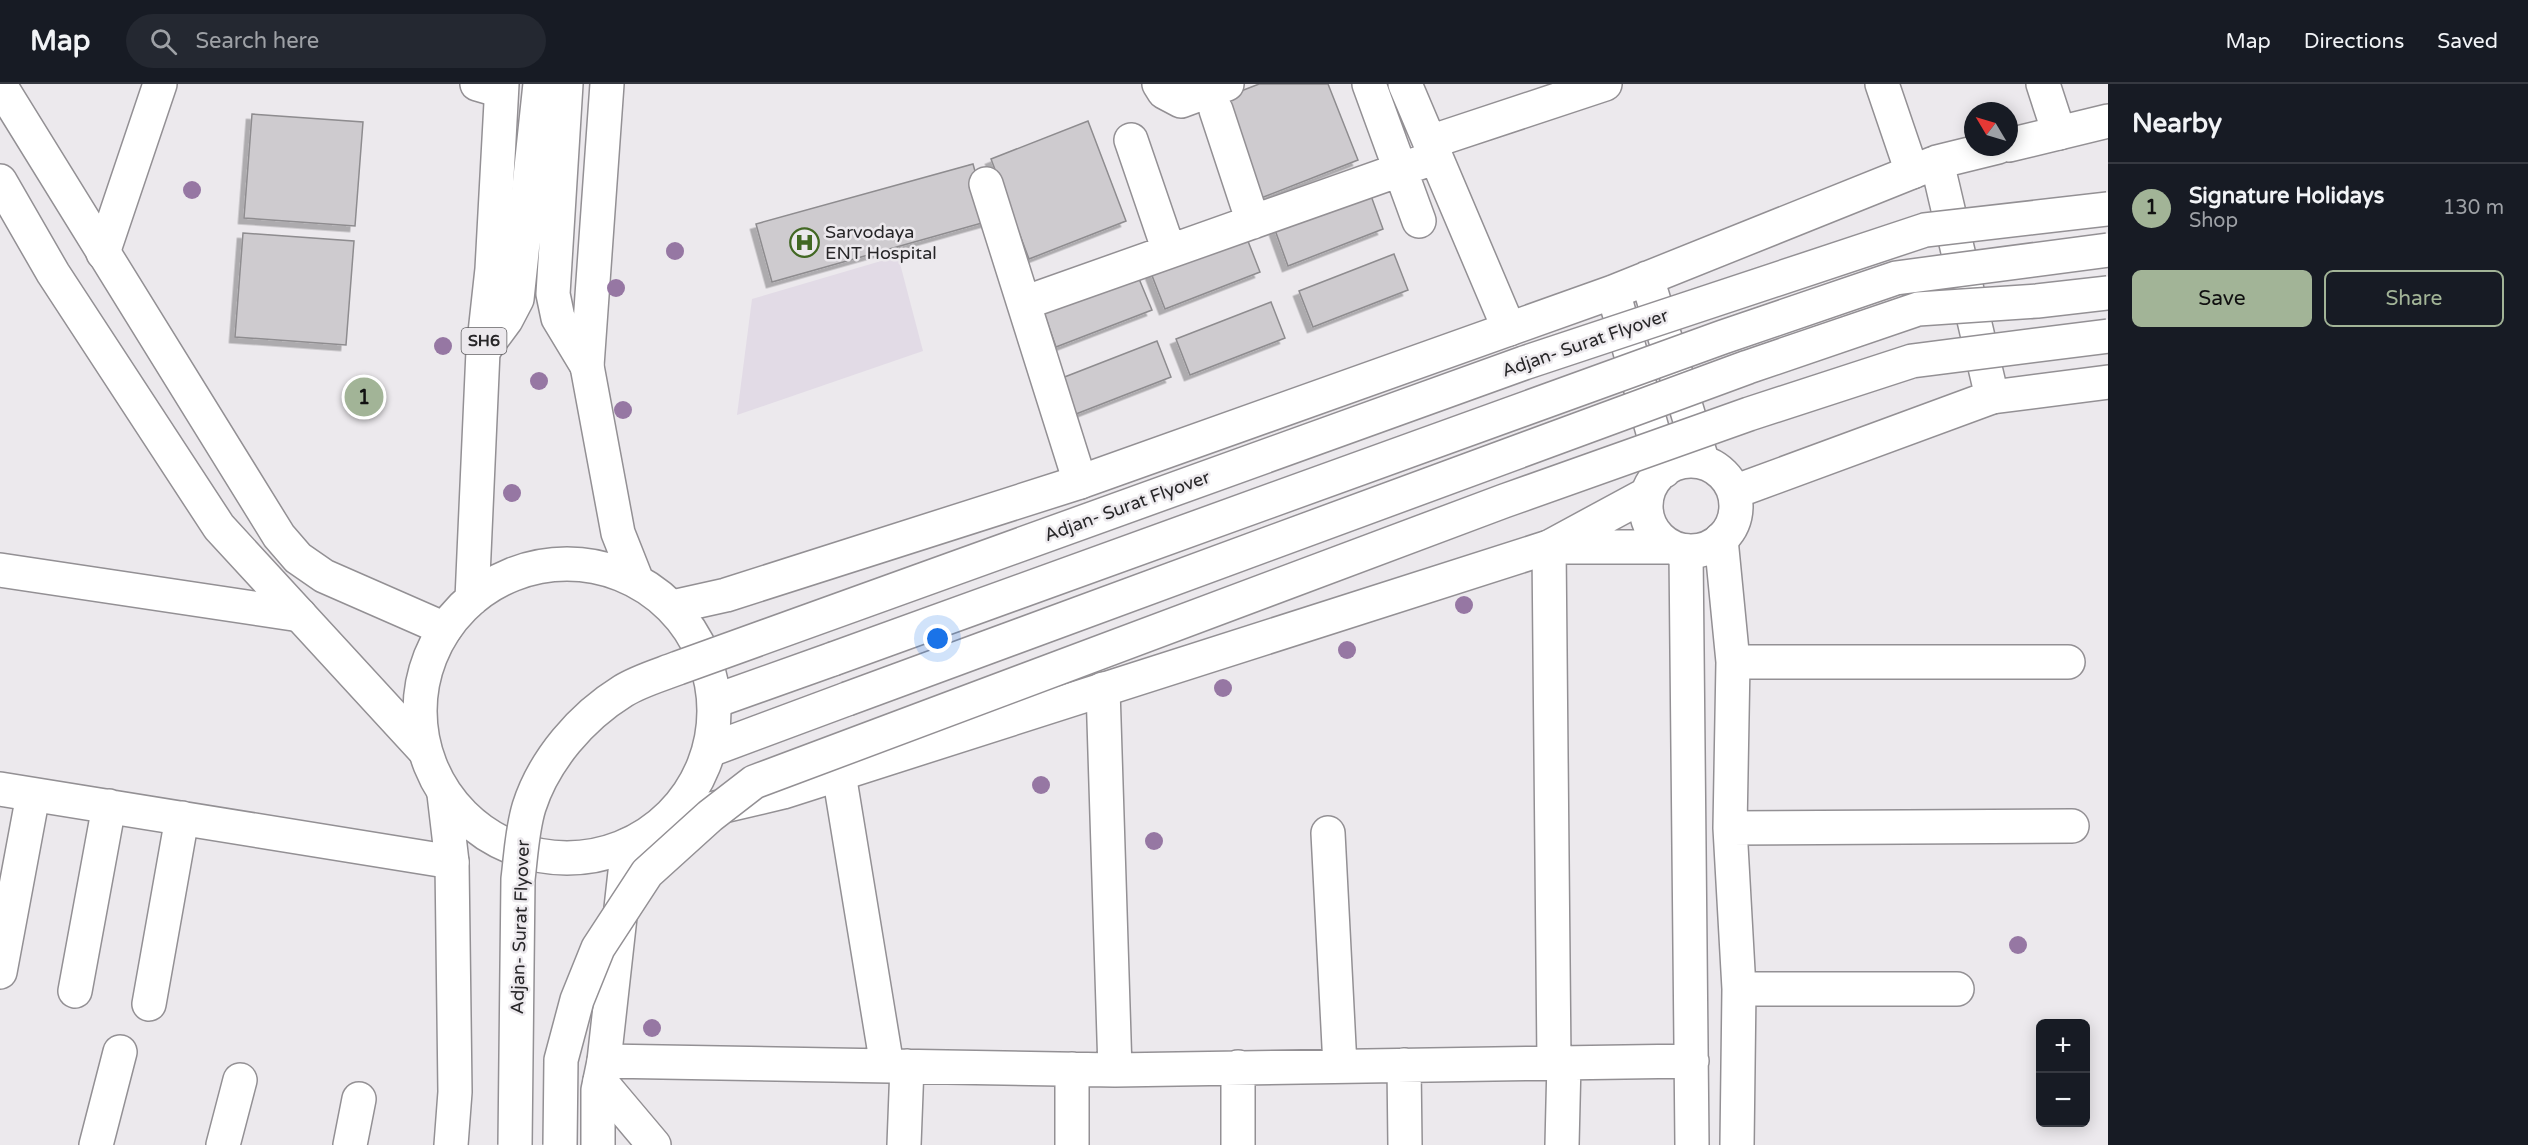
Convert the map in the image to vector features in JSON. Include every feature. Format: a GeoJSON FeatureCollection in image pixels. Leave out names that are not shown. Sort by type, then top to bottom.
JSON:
{"type":"FeatureCollection","features":[{"type":"Feature","properties":{"kind":"main road"},"geometry":{"type":"LineString","coordinates":[[104,253],[160,84]]}},
{"type":"Feature","properties":{"kind":"main road"},"geometry":{"type":"LineString","coordinates":[[483,351],[506,320],[517,299],[540,84]]}},
{"type":"Feature","properties":{"kind":"main road"},"geometry":{"type":"LineString","coordinates":[[566,84],[553,294],[558,318],[587,366]]}},
{"type":"Feature","properties":{"kind":"main road"},"geometry":{"type":"LineString","coordinates":[[606,84],[587,366],[618,533],[637,581]]}},
{"type":"Feature","properties":{"kind":"main road"},"geometry":{"type":"LineString","coordinates":[[1159,84],[1164,92],[1181,101],[1221,97],[1253,222]]}},
{"type":"Feature","properties":{"kind":"main road"},"geometry":{"type":"LineString","coordinates":[[1369,84],[1419,221]]}},
{"type":"Feature","properties":{"kind":"main road"},"geometry":{"type":"LineString","coordinates":[[1405,84],[1509,329]]}},
{"type":"Feature","properties":{"kind":"main road"},"geometry":{"type":"LineString","coordinates":[[1024,303],[1400,171],[1433,150],[1605,84]]}},
{"type":"Feature","properties":{"kind":"main road"},"geometry":{"type":"LineString","coordinates":[[1882,84],[1924,167],[1992,397]]}},
{"type":"Feature","properties":{"kind":"main road"},"geometry":{"type":"LineString","coordinates":[[2043,84],[2059,133]]}},
{"type":"Feature","properties":{"kind":"main road"},"geometry":{"type":"LineString","coordinates":[[0,85],[279,536],[298,558],[324,576],[446,629]]}},
{"type":"Feature","properties":{"kind":"main road","name":"SH6"},"geometry":{"type":"LineString","coordinates":[[472,599],[483,351],[492,269],[493,86]]}},
{"type":"Feature","properties":{"kind":"main road"},"geometry":{"type":"LineString","coordinates":[[2018,142],[2108,121]]}},
{"type":"Feature","properties":{"kind":"main road"},"geometry":{"type":"LineString","coordinates":[[1131,140],[1169,251]]}},
{"type":"Feature","properties":{"kind":"main road"},"geometry":{"type":"LineString","coordinates":[[672,607],[726,595],[1080,482],[1613,291],[1924,167],[1965,156]]}},
{"type":"Feature","properties":{"kind":"main road"},"geometry":{"type":"LineString","coordinates":[[0,181],[53,273],[219,527],[425,751]]}},
{"type":"Feature","properties":{"kind":"main road"},"geometry":{"type":"LineString","coordinates":[[986,184],[1080,482]]}},
{"type":"Feature","properties":{"kind":"main road","name":"Adjan- Surat Flyover"},"geometry":{"type":"LineString","coordinates":[[515,1145],[518,879],[522,838],[529,806],[549,763],[589,715],[624,690],[678,668],[1524,363],[1925,230],[2108,209]]}},
{"type":"Feature","properties":{"kind":"main road"},"geometry":{"type":"LineString","coordinates":[[715,701],[1723,337],[1896,278],[2108,250]]}},
{"type":"Feature","properties":{"kind":"main road"},"geometry":{"type":"LineString","coordinates":[[1647,278],[1703,463]]}},
{"type":"Feature","properties":{"kind":"main road"},"geometry":{"type":"LineString","coordinates":[[1613,291],[1656,482],[1646,509],[1650,525],[1658,538],[1678,549]]}},
{"type":"Feature","properties":{"kind":"main road"},"geometry":{"type":"LineString","coordinates":[[710,750],[1736,372],[1918,309],[2037,301],[2108,293]]}},
{"type":"Feature","properties":{"kind":"main road"},"geometry":{"type":"LineString","coordinates":[[560,1145],[561,1060],[577,1000],[598,948],[647,873],[710,816],[754,782],[1493,505],[1749,414],[1912,362],[2108,336]]}},
{"type":"Feature","properties":{"kind":"main road"},"geometry":{"type":"LineString","coordinates":[[1734,492],[1992,397],[2108,382]]}},
{"type":"Feature","properties":{"kind":"main road"},"geometry":{"type":"LineString","coordinates":[[668,819],[783,792],[1549,547],[1656,482],[1680,463],[1703,463],[1718,469],[1734,492],[1736,506],[1734,521],[1722,539],[1701,551],[1549,547]]}},
{"type":"Feature","properties":{"kind":"main road"},"geometry":{"type":"LineString","coordinates":[[1722,539],[1733,662],[1730,828],[1739,989],[1737,1145]]}},
{"type":"Feature","properties":{"kind":"main road"},"geometry":{"type":"LineString","coordinates":[[1549,547],[1562,1145]]}},
{"type":"Feature","properties":{"kind":"main road"},"geometry":{"type":"LineString","coordinates":[[1678,549],[1692,1060],[1692,1145]]}},
{"type":"Feature","properties":{"kind":"main road"},"geometry":{"type":"LineString","coordinates":[[444,794],[473,826],[509,848],[551,859],[594,857],[628,845],[668,819],[693,787],[710,750],[715,701],[708,666],[694,635],[672,607],[637,581],[596,566],[552,565],[510,576],[472,599],[446,629],[427,667],[420,709],[425,751],[444,794],[452,862],[454,1092],[451,1145]]}},
{"type":"Feature","properties":{"kind":"main road"},"geometry":{"type":"LineString","coordinates":[[2,568],[300,615]]}},
{"type":"Feature","properties":{"kind":"main road"},"geometry":{"type":"LineString","coordinates":[[1733,662],[2068,662]]}},
{"type":"Feature","properties":{"kind":"main road"},"geometry":{"type":"LineString","coordinates":[[1103,690],[1115,1070]]}},
{"type":"Feature","properties":{"kind":"main road"},"geometry":{"type":"LineString","coordinates":[[839,774],[897,1066],[904,1145]]}},
{"type":"Feature","properties":{"kind":"main road"},"geometry":{"type":"LineString","coordinates":[[0,789],[452,862]]}},
{"type":"Feature","properties":{"kind":"main road"},"geometry":{"type":"LineString","coordinates":[[0,972],[33,795]]}},
{"type":"Feature","properties":{"kind":"main road"},"geometry":{"type":"LineString","coordinates":[[75,992],[109,806]]}},
{"type":"Feature","properties":{"kind":"main road"},"geometry":{"type":"LineString","coordinates":[[149,1004],[182,818]]}},
{"type":"Feature","properties":{"kind":"main road"},"geometry":{"type":"LineString","coordinates":[[1730,828],[2072,826]]}},
{"type":"Feature","properties":{"kind":"main road"},"geometry":{"type":"LineString","coordinates":[[1328,833],[1340,1066]]}},
{"type":"Feature","properties":{"kind":"main road"},"geometry":{"type":"LineString","coordinates":[[598,1145],[602,1071],[628,845]]}},
{"type":"Feature","properties":{"kind":"main road"},"geometry":{"type":"LineString","coordinates":[[1739,989],[1957,989]]}},
{"type":"Feature","properties":{"kind":"main road"},"geometry":{"type":"LineString","coordinates":[[96,1145],[120,1052]]}},
{"type":"Feature","properties":{"kind":"main road"},"geometry":{"type":"LineString","coordinates":[[602,1071],[897,1066],[1115,1070],[1692,1060]]}},
{"type":"Feature","properties":{"kind":"main road"},"geometry":{"type":"LineString","coordinates":[[1404,1065],[1405,1145]]}},
{"type":"Feature","properties":{"kind":"main road"},"geometry":{"type":"LineString","coordinates":[[1238,1067],[1238,1145]]}},
{"type":"Feature","properties":{"kind":"main road"},"geometry":{"type":"LineString","coordinates":[[1072,1069],[1072,1145]]}},
{"type":"Feature","properties":{"kind":"main road"},"geometry":{"type":"LineString","coordinates":[[602,1071],[654,1145]]}},
{"type":"Feature","properties":{"kind":"main road"},"geometry":{"type":"LineString","coordinates":[[223,1145],[240,1080]]}},
{"type":"Feature","properties":{"kind":"main road"},"geometry":{"type":"LineString","coordinates":[[350,1145],[359,1099]]}},
{"type":"Feature","properties":{"kind":"shaded area"},"geometry":{"type":"Polygon","coordinates":[[[898,256],[923,351],[737,415],[752,299],[898,256]]]}},
{"type":"Feature","properties":{"kind":"building"},"geometry":{"type":"Polygon","coordinates":[[[1259,84],[1328,84],[1358,160],[1261,198],[1223,98],[1259,84]]]}},
{"type":"Feature","properties":{"kind":"building"},"geometry":{"type":"Polygon","coordinates":[[[252,114],[363,122],[355,226],[244,218],[252,114]]]}},
{"type":"Feature","properties":{"kind":"building"},"geometry":{"type":"Polygon","coordinates":[[[1088,121],[1126,221],[1029,259],[991,159],[1088,121]]]}},
{"type":"Feature","properties":{"kind":"building"},"geometry":{"type":"Polygon","coordinates":[[[973,164],[989,221],[772,282],[756,224],[973,164]]]}},
{"type":"Feature","properties":{"kind":"building"},"geometry":{"type":"Polygon","coordinates":[[[1370,193],[1383,229],[1288,266],[1275,230],[1370,193]]]}},
{"type":"Feature","properties":{"kind":"building"},"geometry":{"type":"Polygon","coordinates":[[[243,233],[354,241],[346,345],[235,337],[243,233]]]}},
{"type":"Feature","properties":{"kind":"building"},"geometry":{"type":"Polygon","coordinates":[[[1246,236],[1260,272],[1165,309],[1151,273],[1246,236]]]}},
{"type":"Feature","properties":{"kind":"building"},"geometry":{"type":"Polygon","coordinates":[[[1394,254],[1408,290],[1313,327],[1299,291],[1394,254]]]}},
{"type":"Feature","properties":{"kind":"building"},"geometry":{"type":"Polygon","coordinates":[[[1137,274],[1152,310],[1056,347],[1043,310],[1137,274]]]}},
{"type":"Feature","properties":{"kind":"building"},"geometry":{"type":"Polygon","coordinates":[[[1271,302],[1285,338],[1190,375],[1176,339],[1271,302]]]}},
{"type":"Feature","properties":{"kind":"building"},"geometry":{"type":"Polygon","coordinates":[[[1157,341],[1171,377],[1076,414],[1062,378],[1157,341]]]}},
{"type":"Feature","properties":{"kind":"place","name":"Sarvodaya ENT Hospital"},"geometry":{"type":"Point","coordinates":[804,242]}},
{"type":"Feature","properties":{"kind":"place","name":"Signature Holidays"},"geometry":{"type":"Point","coordinates":[364,397]}}]}
